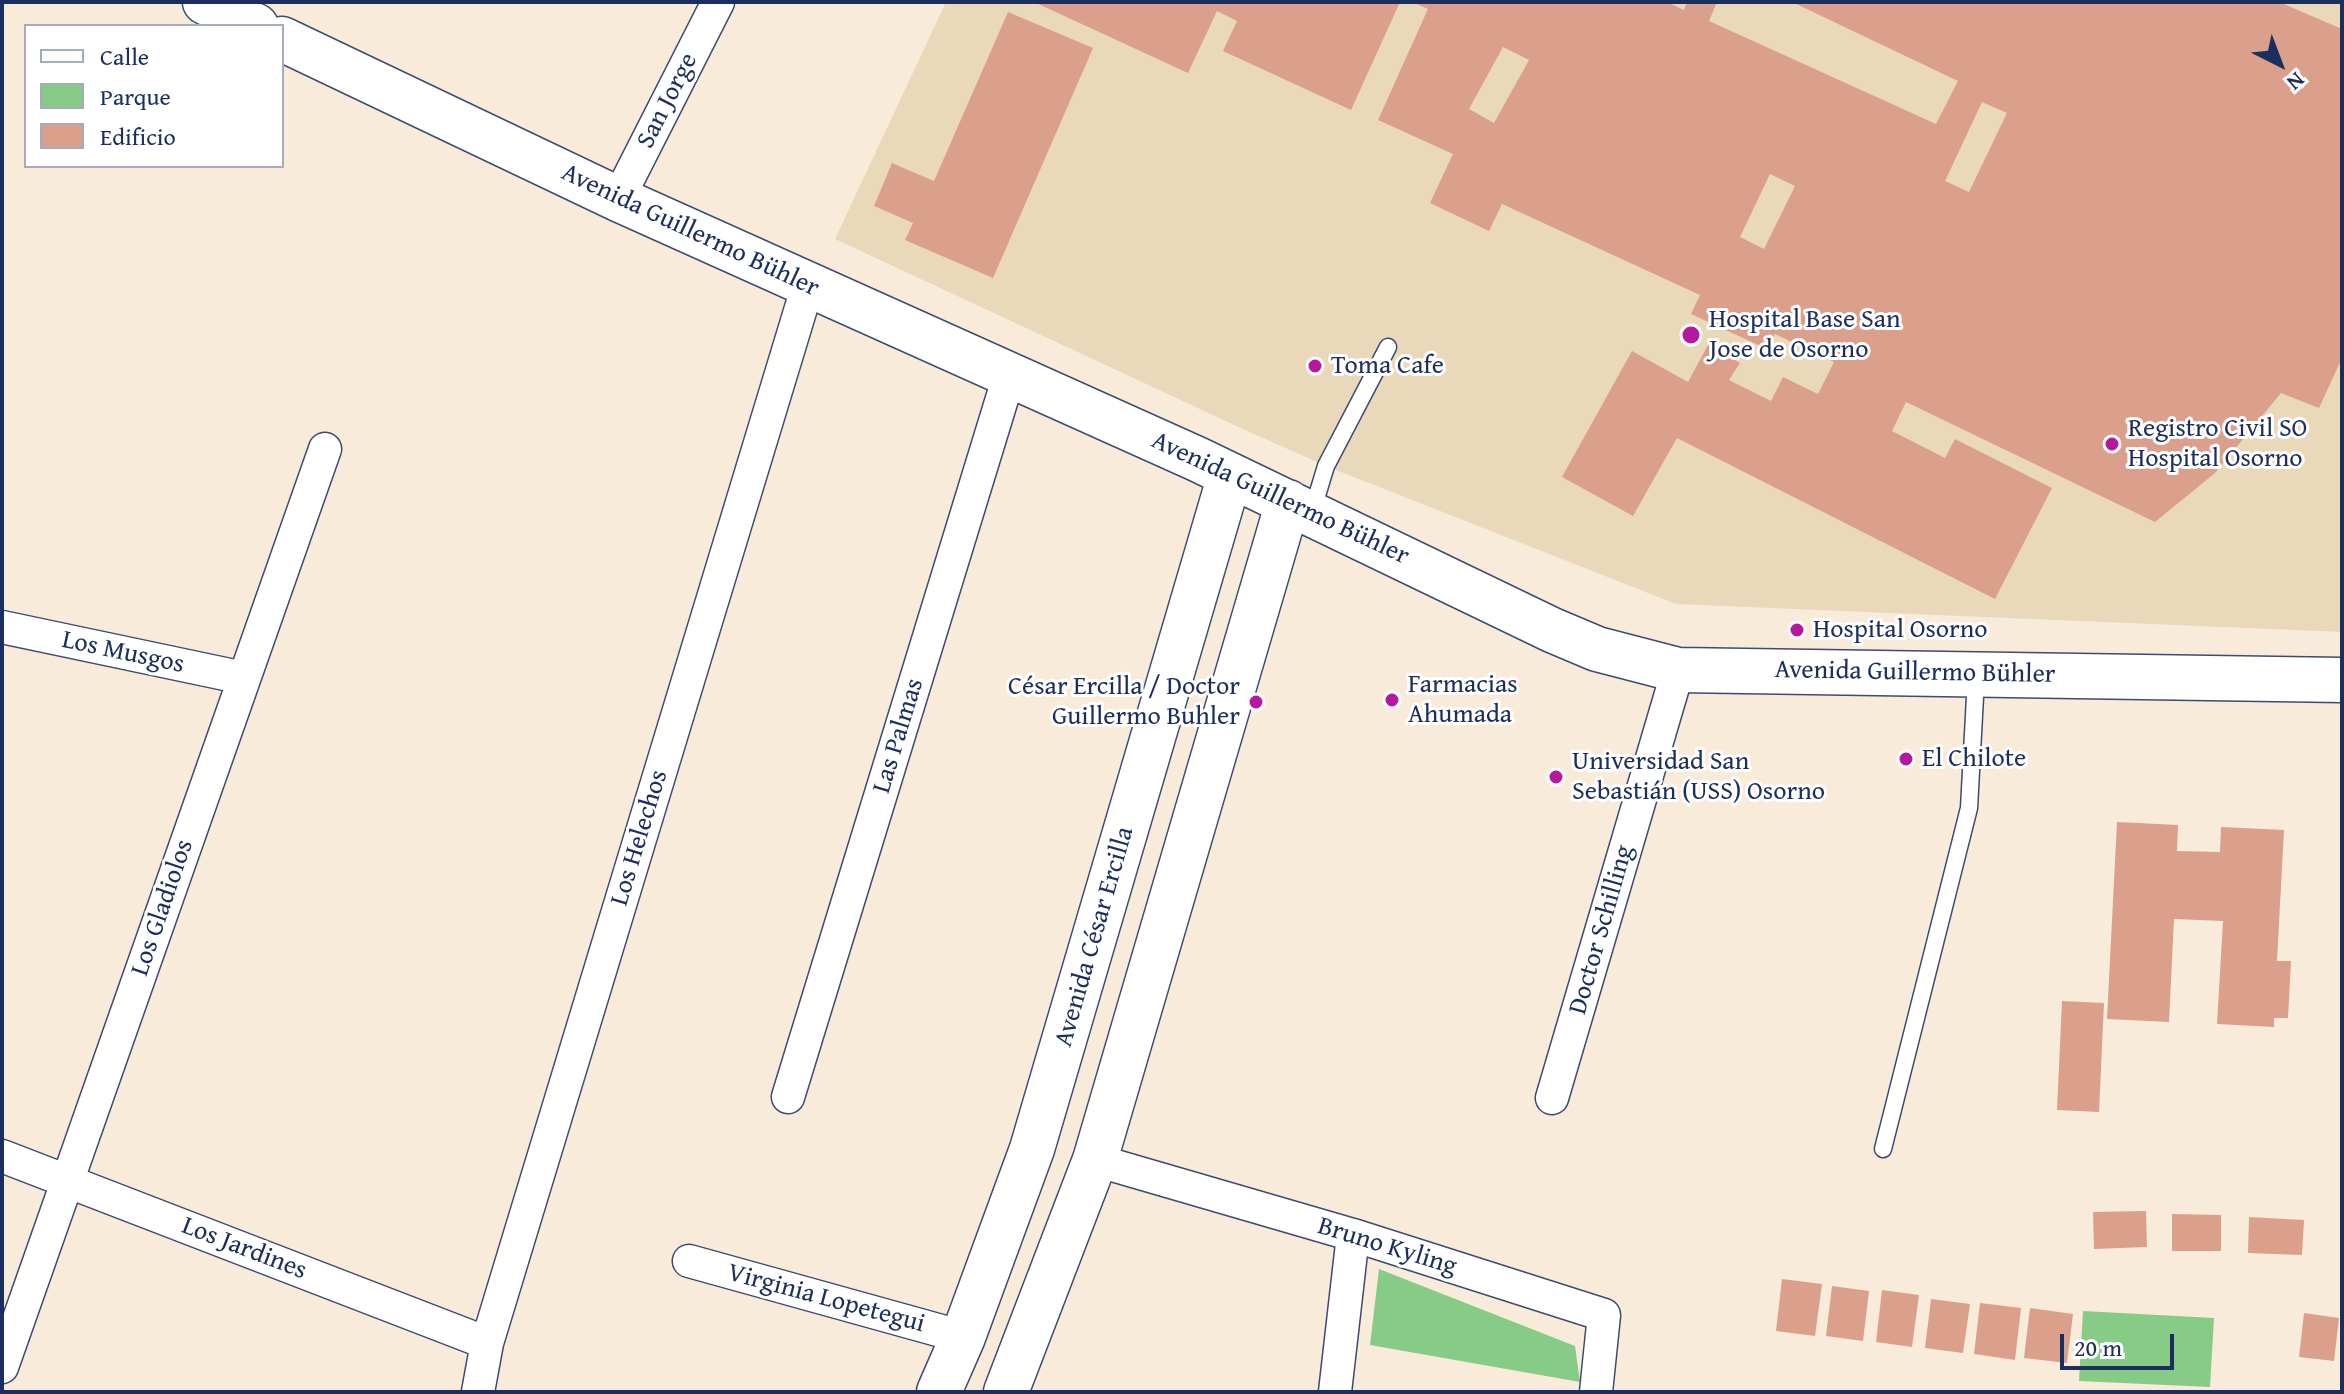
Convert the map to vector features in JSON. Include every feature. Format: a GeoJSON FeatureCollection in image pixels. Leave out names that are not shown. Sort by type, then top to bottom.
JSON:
{"type":"FeatureCollection","features":[{"type":"Feature","properties":{"kind":"main road"},"geometry":{"type":"LineString","coordinates":[[205,2],[252,24]]}},
{"type":"Feature","properties":{"kind":"main road","name":"Avenida Guillermo Bühler"},"geometry":{"type":"LineString","coordinates":[[284,40],[618,199],[1300,507],[1597,649],[1678,670],[2342,680]]}},
{"type":"Feature","properties":{"kind":"main road","name":"Avenida César Ercilla"},"geometry":{"type":"LineString","coordinates":[[939,1392],[963,1337],[1032,1149],[1230,475]]}},
{"type":"Feature","properties":{"kind":"main road"},"geometry":{"type":"LineString","coordinates":[[1006,1392],[1095,1160],[1182,865],[1300,507]]}},
{"type":"Feature","properties":{"kind":"main road"},"geometry":{"type":"LineString","coordinates":[[1120,851],[1182,865]]}},
{"type":"Feature","properties":{"kind":"main road"},"geometry":{"type":"LineString","coordinates":[[1010,1211],[1070,1227]]}},
{"type":"Feature","properties":{"kind":"street","name":"San Jorge"},"geometry":{"type":"LineString","coordinates":[[618,199],[718,2]]}},
{"type":"Feature","properties":{"kind":"street","name":"Los Helechos"},"geometry":{"type":"LineString","coordinates":[[478,1392],[487,1343],[808,285]]}},
{"type":"Feature","properties":{"kind":"street","name":"Las Palmas"},"geometry":{"type":"LineString","coordinates":[[788,1097],[1009,376]]}},
{"type":"Feature","properties":{"kind":"street","name":"Los Gladiolos"},"geometry":{"type":"LineString","coordinates":[[2,1367],[325,449]]}},
{"type":"Feature","properties":{"kind":"street","name":"Los Musgos"},"geometry":{"type":"LineString","coordinates":[[2,627],[244,678]]}},
{"type":"Feature","properties":{"kind":"street","name":"Doctor Schilling"},"geometry":{"type":"LineString","coordinates":[[1552,1098],[1678,670]]}},
{"type":"Feature","properties":{"kind":"street","name":"Los Jardines"},"geometry":{"type":"LineString","coordinates":[[2,1156],[487,1343]]}},
{"type":"Feature","properties":{"kind":"street","name":"Bruno Kyling"},"geometry":{"type":"LineString","coordinates":[[1095,1160],[1353,1235],[1604,1315],[1596,1392]]}},
{"type":"Feature","properties":{"kind":"street"},"geometry":{"type":"LineString","coordinates":[[1335,1392],[1353,1235]]}},
{"type":"Feature","properties":{"kind":"street","name":"Virginia Lopetegui"},"geometry":{"type":"LineString","coordinates":[[689,1261],[963,1337]]}},
{"type":"Feature","properties":{"kind":"lane"},"geometry":{"type":"LineString","coordinates":[[1300,507],[1326,466],[1388,347]]}},
{"type":"Feature","properties":{"kind":"lane"},"geometry":{"type":"LineString","coordinates":[[1883,1149],[1969,808],[1976,674]]}},
{"type":"Feature","properties":{"kind":"shaded area","name":"Hospital Base San Jose de Osorno"},"geometry":{"type":"Polygon","coordinates":[[[946,2],[2342,2],[2342,632],[1676,604],[1326,466],[1245,430],[835,239],[946,2]]]}},
{"type":"Feature","properties":{"kind":"green space"},"geometry":{"type":"Polygon","coordinates":[[[1379,1269],[1575,1346],[1580,1382],[1370,1345],[1379,1269]]]}},
{"type":"Feature","properties":{"kind":"green space"},"geometry":{"type":"Polygon","coordinates":[[[2083,1311],[2214,1318],[2210,1387],[2079,1381],[2083,1311]]]}},
{"type":"Feature","properties":{"kind":"building"},"geometry":{"type":"Polygon","coordinates":[[[1034,2],[1400,2],[1351,110],[1223,51],[1237,21],[1217,11],[1188,73],[1034,2]]]}},
{"type":"Feature","properties":{"kind":"building"},"geometry":{"type":"Polygon","coordinates":[[[1412,2],[1667,2],[1684,10],[1687,2],[1717,2],[1709,21],[1936,124],[1958,81],[1792,2],[2279,2],[2342,29],[2342,358],[2319,408],[2281,393],[2215,473],[2155,522],[1906,402],[1892,431],[1945,458],[1955,439],[2052,488],[1995,599],[1677,438],[1633,516],[1562,477],[1632,351],[1688,382],[1708,345],[1740,363],[1729,380],[1771,401],[1783,377],[1818,394],[1834,362],[1775,334],[1767,349],[1691,314],[1700,295],[1502,204],[1489,231],[1430,203],[1453,154],[1378,120],[1428,9],[1412,2]],[[1503,47],[1469,109],[1494,123],[1529,60],[1503,47]],[[1982,102],[1945,181],[1969,192],[2007,113],[1982,102]],[[1770,174],[1740,237],[1764,249],[1795,186],[1770,174]]]}},
{"type":"Feature","properties":{"kind":"building"},"geometry":{"type":"Polygon","coordinates":[[[1008,12],[1093,48],[993,278],[905,240],[913,223],[874,206],[892,163],[934,181],[1008,12]]]}},
{"type":"Feature","properties":{"kind":"building"},"geometry":{"type":"Polygon","coordinates":[[[2117,822],[2178,825],[2177,851],[2220,852],[2221,827],[2284,830],[2277,961],[2291,961],[2288,1018],[2274,1018],[2274,1027],[2217,1024],[2223,921],[2174,919],[2169,1022],[2107,1019],[2117,822]]]}},
{"type":"Feature","properties":{"kind":"building"},"geometry":{"type":"Polygon","coordinates":[[[2062,1001],[2104,1003],[2099,1112],[2057,1110],[2062,1001]]]}},
{"type":"Feature","properties":{"kind":"building"},"geometry":{"type":"Polygon","coordinates":[[[2146,1211],[2147,1247],[2094,1249],[2093,1212],[2146,1211]]]}},
{"type":"Feature","properties":{"kind":"building"},"geometry":{"type":"Polygon","coordinates":[[[2172,1214],[2221,1215],[2221,1251],[2172,1251],[2172,1214]]]}},
{"type":"Feature","properties":{"kind":"building"},"geometry":{"type":"Polygon","coordinates":[[[2249,1217],[2304,1220],[2302,1255],[2248,1253],[2249,1217]]]}},
{"type":"Feature","properties":{"kind":"building"},"geometry":{"type":"Polygon","coordinates":[[[1782,1279],[1822,1284],[1815,1336],[1776,1331],[1782,1279]]]}},
{"type":"Feature","properties":{"kind":"building"},"geometry":{"type":"Polygon","coordinates":[[[1832,1286],[1869,1291],[1863,1341],[1826,1336],[1832,1286]]]}},
{"type":"Feature","properties":{"kind":"building"},"geometry":{"type":"Polygon","coordinates":[[[1882,1290],[1919,1295],[1912,1347],[1876,1342],[1882,1290]]]}},
{"type":"Feature","properties":{"kind":"building"},"geometry":{"type":"Polygon","coordinates":[[[1931,1299],[1970,1304],[1963,1353],[1925,1348],[1931,1299]]]}},
{"type":"Feature","properties":{"kind":"building"},"geometry":{"type":"Polygon","coordinates":[[[1980,1303],[2021,1308],[2015,1360],[1974,1354],[1980,1303]]]}},
{"type":"Feature","properties":{"kind":"building"},"geometry":{"type":"Polygon","coordinates":[[[2030,1308],[2073,1314],[2067,1363],[2024,1358],[2030,1308]]]}},
{"type":"Feature","properties":{"kind":"building"},"geometry":{"type":"Polygon","coordinates":[[[2304,1313],[2339,1318],[2334,1361],[2299,1357],[2304,1313]]]}},
{"type":"Feature","properties":{"kind":"place","name":"Hospital Base San Jose de Osorno"},"geometry":{"type":"Point","coordinates":[1691,335]}},
{"type":"Feature","properties":{"kind":"place","name":"Toma Cafe"},"geometry":{"type":"Point","coordinates":[1315,366]}},
{"type":"Feature","properties":{"kind":"place","name":"Registro Civil SO Hospital Osorno"},"geometry":{"type":"Point","coordinates":[2112,444]}},
{"type":"Feature","properties":{"kind":"place","name":"Hospital Osorno"},"geometry":{"type":"Point","coordinates":[1797,630]}},
{"type":"Feature","properties":{"kind":"place","name":"Farmacias Ahumada"},"geometry":{"type":"Point","coordinates":[1392,700]}},
{"type":"Feature","properties":{"kind":"place","name":"César Ercilla / Doctor Guillermo Buhler"},"geometry":{"type":"Point","coordinates":[1256,702]}},
{"type":"Feature","properties":{"kind":"place","name":"El Chilote"},"geometry":{"type":"Point","coordinates":[1906,759]}},
{"type":"Feature","properties":{"kind":"place","name":"Universidad San Sebastián (USS) Osorno"},"geometry":{"type":"Point","coordinates":[1556,777]}}]}
